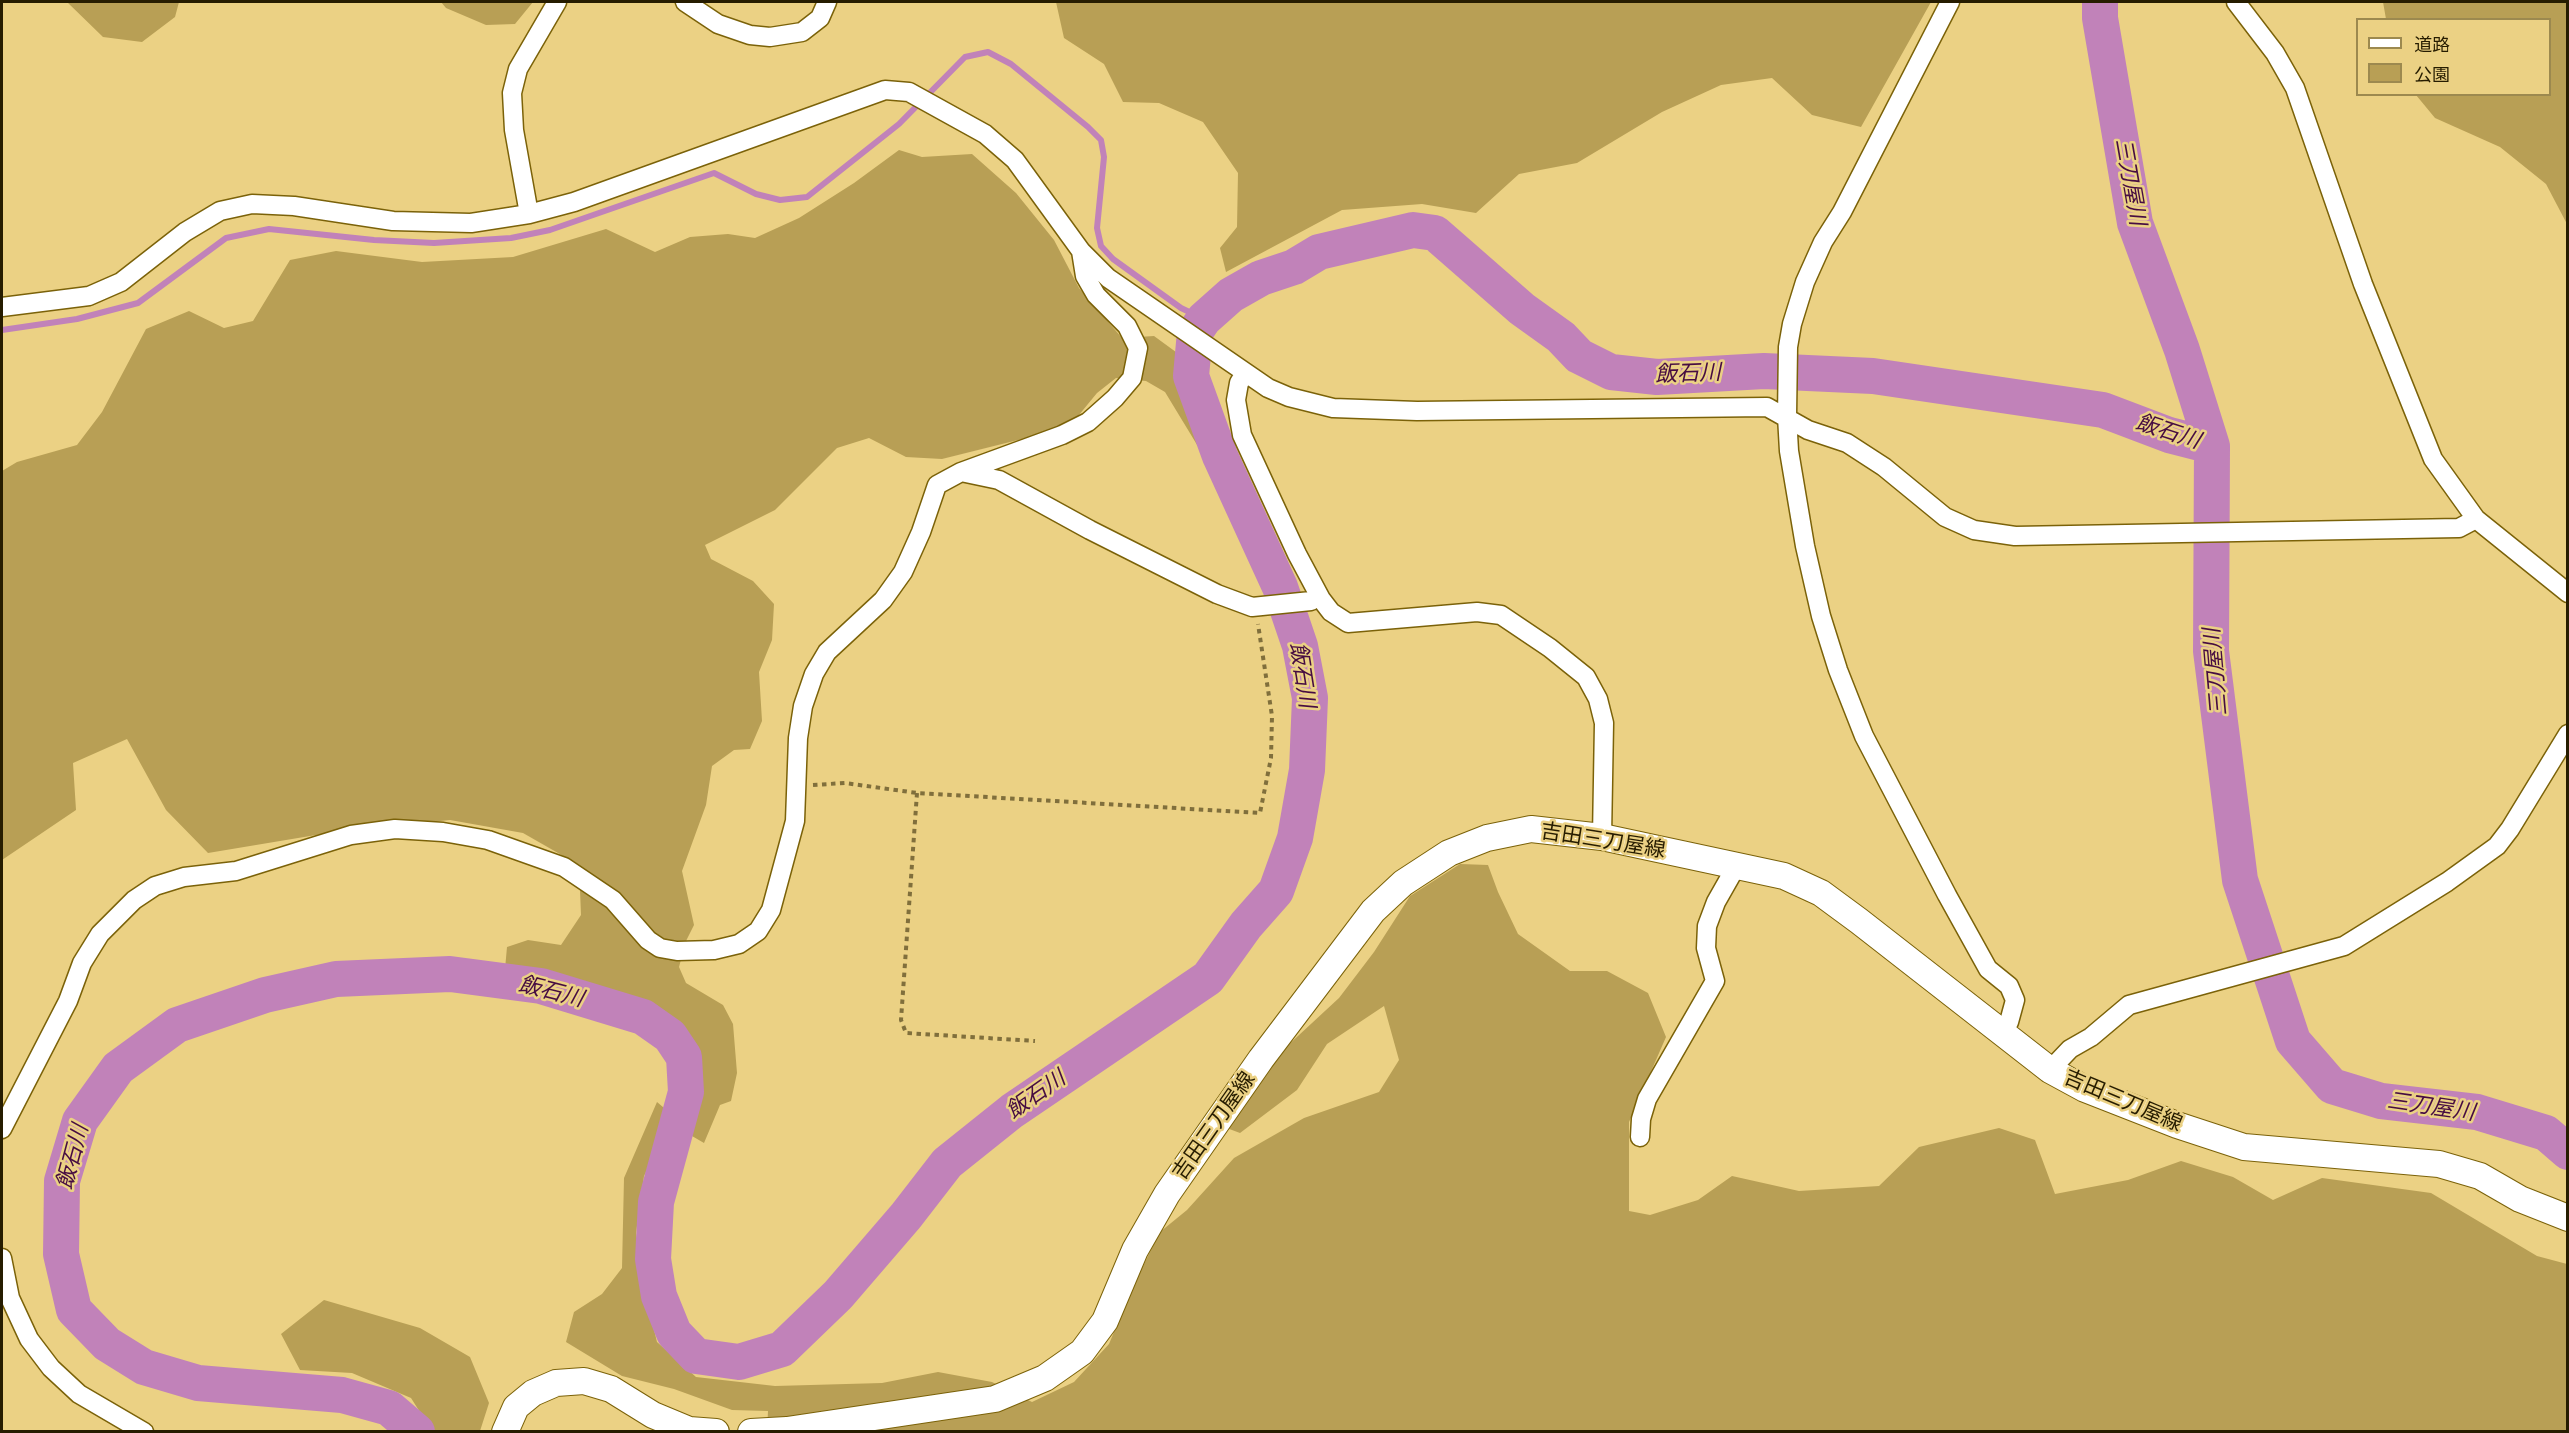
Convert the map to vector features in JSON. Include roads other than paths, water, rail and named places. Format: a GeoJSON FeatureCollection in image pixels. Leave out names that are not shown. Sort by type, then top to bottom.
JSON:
{"type":"FeatureCollection","features":[{"type":"Feature","properties":{"kind":"main road","name":"吉田三刀屋線"},"geometry":{"type":"LineString","coordinates":[[751,1431],[787,1430],[995,1399],[1045,1378],[1082,1352],[1105,1321],[1135,1250],[1167,1194],[1261,1059],[1373,910],[1403,883],[1449,853],[1487,838],[1532,830],[1602,837],[1784,876],[1821,893],[2050,1070],[2085,1089],[2177,1125],[2244,1147],[2439,1164],[2480,1176],[2520,1199],[2568,1218]]}},
{"type":"Feature","properties":{"kind":"main road"},"geometry":{"type":"LineString","coordinates":[[505,1431],[516,1407],[532,1393],[555,1383],[584,1381],[611,1389],[653,1415],[689,1430],[716,1431]]}},
{"type":"Feature","properties":{"kind":"street"},"geometry":{"type":"LineString","coordinates":[[529,214],[514,130],[512,93],[518,69],[557,2]]}},
{"type":"Feature","properties":{"kind":"street"},"geometry":{"type":"LineString","coordinates":[[685,2],[718,24],[750,35],[770,37],[802,32],[820,18],[827,2]]}},
{"type":"Feature","properties":{"kind":"street"},"geometry":{"type":"LineString","coordinates":[[1950,2],[1842,212],[1822,242],[1805,282],[1792,324],[1788,347],[1786,416],[1789,451],[1805,546],[1821,616],[1838,670],[1864,736],[1947,895],[1988,969],[2009,986],[2015,1000],[2009,1022],[2001,1034]]}},
{"type":"Feature","properties":{"kind":"street"},"geometry":{"type":"LineString","coordinates":[[2236,2],[2275,54],[2295,88],[2363,284],[2433,459],[2476,519],[2568,593]]}},
{"type":"Feature","properties":{"kind":"street"},"geometry":{"type":"LineString","coordinates":[[2,307],[88,296],[121,282],[185,232],[220,211],[252,204],[294,206],[393,221],[471,223],[529,214],[574,202],[856,99],[885,90],[909,92],[933,103],[985,134],[1015,160],[1081,251],[1108,278],[1245,373],[1268,388],[1289,397],[1333,408],[1417,411],[1767,407],[1808,430],[1847,443],[1884,467],[1945,517],[1974,530],[2027,536],[2458,528],[2476,519]]}},
{"type":"Feature","properties":{"kind":"street"},"geometry":{"type":"LineString","coordinates":[[2,1129],[68,1001],[82,963],[100,934],[135,900],[155,886],[184,877],[255,866],[351,835],[395,829],[443,832],[488,840],[564,867],[613,900],[648,940],[660,948],[677,951],[714,950],[739,944],[758,932],[771,910],[795,820],[798,738],[803,706],[814,674],[827,652],[883,600],[903,572],[921,532],[937,484],[961,472],[1062,435],[1088,422],[1115,398],[1132,378],[1138,348],[1127,326],[1096,295],[1085,276],[1081,251]]}},
{"type":"Feature","properties":{"kind":"street"},"geometry":{"type":"LineString","coordinates":[[1245,373],[1239,383],[1236,400],[1242,435],[1297,554],[1321,599],[1331,612],[1348,623],[1477,612],[1501,615],[1543,642],[1586,677],[1598,699],[1604,723],[1602,837]]}},
{"type":"Feature","properties":{"kind":"street"},"geometry":{"type":"LineString","coordinates":[[961,472],[999,480],[1090,530],[1217,594],[1258,606],[1311,601]]}},
{"type":"Feature","properties":{"kind":"street"},"geometry":{"type":"LineString","coordinates":[[2050,1070],[2070,1049],[2091,1037],[2129,1005],[2344,946],[2447,882],[2497,846],[2568,734]]}},
{"type":"Feature","properties":{"kind":"street"},"geometry":{"type":"LineString","coordinates":[[1640,1137],[1641,1119],[1647,1099],[1715,981],[1706,948],[1707,926],[1716,902],[1737,865]]}},
{"type":"Feature","properties":{"kind":"street"},"geometry":{"type":"LineString","coordinates":[[2,1258],[10,1298],[24,1329],[51,1368],[79,1394],[144,1431]]}},
{"type":"Feature","properties":{"kind":"waterway","name":"三刀屋川"},"geometry":{"type":"LineString","coordinates":[[2100,2],[2100,18],[2135,223],[2182,350],[2212,446],[2211,651],[2240,880],[2293,1041],[2332,1086],[2381,1101],[2477,1112],[2546,1133],[2568,1152]]}},
{"type":"Feature","properties":{"kind":"waterway"},"geometry":{"type":"LineString","coordinates":[[2,330],[77,319],[138,303],[226,238],[269,229],[374,240],[434,243],[511,238],[550,230],[714,173],[756,194],[780,200],[807,197],[899,124],[965,57],[988,52],[1011,64],[1101,140],[1104,157],[1097,228],[1101,246],[1113,259],[1181,308],[1204,319]]}},
{"type":"Feature","properties":{"kind":"waterway","name":"飯石川"},"geometry":{"type":"LineString","coordinates":[[417,1432],[389,1408],[342,1395],[198,1383],[144,1367],[107,1344],[74,1310],[61,1254],[62,1181],[80,1121],[118,1068],[177,1025],[265,995],[336,979],[450,974],[541,986],[643,1017],[670,1036],[684,1057],[686,1092],[656,1202],[653,1259],[659,1296],[674,1333],[696,1356],[739,1362],[782,1349],[838,1295],[906,1216],[947,1163],[1012,1111],[1208,978],[1246,925],[1276,891],[1295,838],[1307,770],[1310,698],[1300,646],[1280,587],[1220,456],[1191,376],[1195,332],[1204,319],[1231,295],[1261,278],[1294,267],[1319,252],[1413,230],[1435,233],[1522,309],[1561,337],[1579,356],[1611,372],[1657,377],[1764,371],[1873,376],[2103,410],[2169,435],[2212,446]]}}]}
